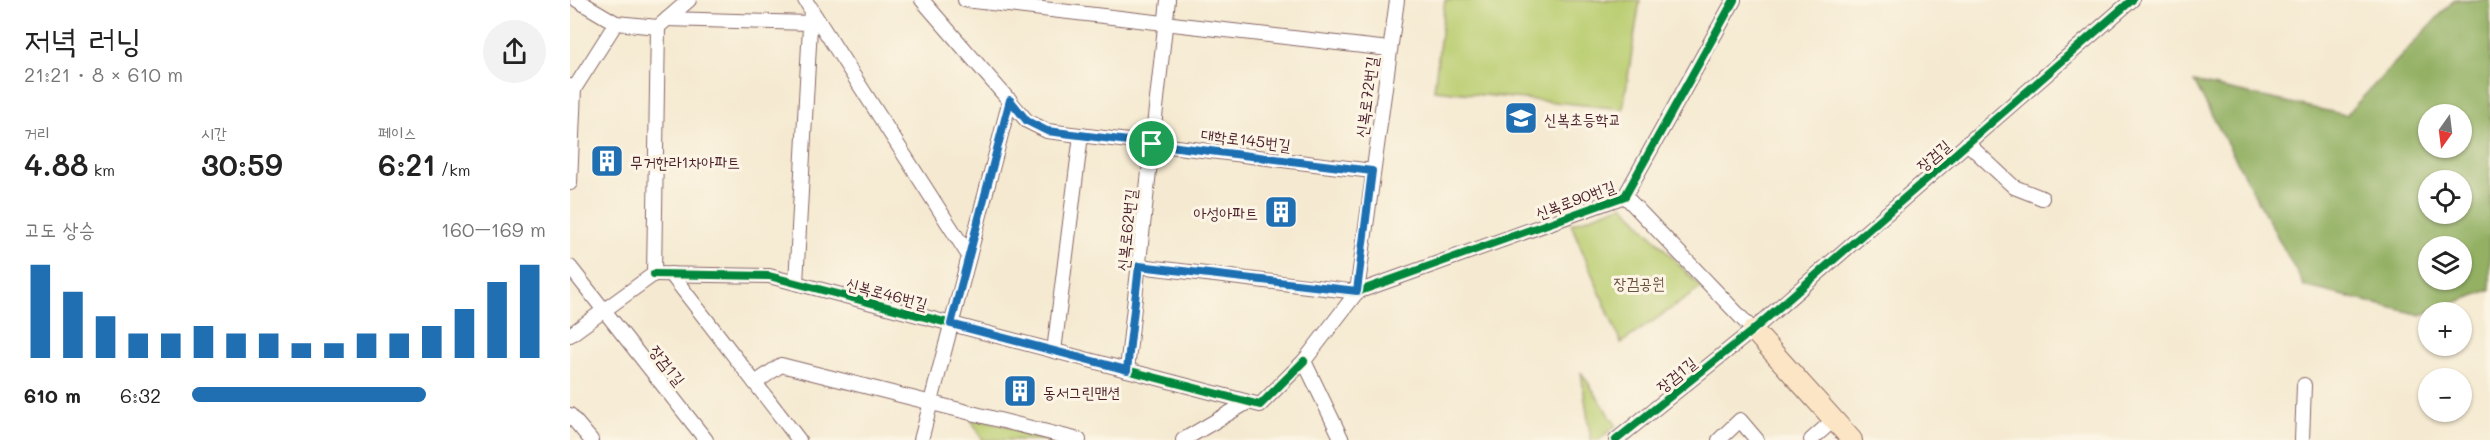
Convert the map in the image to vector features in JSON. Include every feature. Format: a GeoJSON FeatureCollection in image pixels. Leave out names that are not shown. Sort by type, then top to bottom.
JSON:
{"type":"FeatureCollection","features":[{"type":"Feature","properties":{"kind":"main road"},"geometry":{"type":"LineString","coordinates":[[1753,330],[1852,440]]}},
{"type":"Feature","properties":{"kind":"street"},"geometry":{"type":"LineString","coordinates":[[577,0],[598,6],[616,23],[810,23]]}},
{"type":"Feature","properties":{"kind":"street"},"geometry":{"type":"LineString","coordinates":[[570,335],[654,274],[662,23],[689,0]]}},
{"type":"Feature","properties":{"kind":"street","name":"대학로145번길"},"geometry":{"type":"LineString","coordinates":[[922,0],[1027,121],[1047,131],[1372,171]]}},
{"type":"Feature","properties":{"kind":"street"},"geometry":{"type":"LineString","coordinates":[[965,0],[1165,23]]}},
{"type":"Feature","properties":{"kind":"street","name":"신복로62번길"},"geometry":{"type":"LineString","coordinates":[[1127,370],[1168,0]]}},
{"type":"Feature","properties":{"kind":"street","name":"신복로72번길"},"geometry":{"type":"LineString","coordinates":[[1357,291],[1396,0]]}},
{"type":"Feature","properties":{"kind":"street","name":"신복로90번길"},"geometry":{"type":"LineString","coordinates":[[1357,291],[1625,196],[1734,0]]}},
{"type":"Feature","properties":{"kind":"street","name":"장검길"},"geometry":{"type":"LineString","coordinates":[[1753,330],[2132,0]]}},
{"type":"Feature","properties":{"kind":"street"},"geometry":{"type":"LineString","coordinates":[[808,4],[969,256]]}},
{"type":"Feature","properties":{"kind":"street"},"geometry":{"type":"LineString","coordinates":[[796,283],[810,23],[808,4]]}},
{"type":"Feature","properties":{"kind":"street"},"geometry":{"type":"LineString","coordinates":[[570,183],[572,88],[616,23]]}},
{"type":"Feature","properties":{"kind":"street","name":"신복로72번길"},"geometry":{"type":"LineString","coordinates":[[1165,23],[1389,49]]}},
{"type":"Feature","properties":{"kind":"street"},"geometry":{"type":"LineString","coordinates":[[921,440],[1010,100]]}},
{"type":"Feature","properties":{"kind":"street"},"geometry":{"type":"LineString","coordinates":[[1054,351],[1081,135]]}},
{"type":"Feature","properties":{"kind":"street"},"geometry":{"type":"LineString","coordinates":[[1967,142],[2014,187],[2043,198]]}},
{"type":"Feature","properties":{"kind":"street"},"geometry":{"type":"LineString","coordinates":[[1625,196],[1753,330]]}},
{"type":"Feature","properties":{"kind":"street"},"geometry":{"type":"LineString","coordinates":[[1139,266],[1357,291]]}},
{"type":"Feature","properties":{"kind":"street","name":"장검1길"},"geometry":{"type":"LineString","coordinates":[[570,267],[706,440]]}},
{"type":"Feature","properties":{"kind":"street","name":"신복로46번길"},"geometry":{"type":"LineString","coordinates":[[654,274],[770,276],[1248,402]]}},
{"type":"Feature","properties":{"kind":"street"},"geometry":{"type":"LineString","coordinates":[[671,274],[800,440]]}},
{"type":"Feature","properties":{"kind":"street"},"geometry":{"type":"LineString","coordinates":[[1183,440],[1248,402],[1260,405],[1304,361],[1357,291]]}},
{"type":"Feature","properties":{"kind":"street","name":"장검1길"},"geometry":{"type":"LineString","coordinates":[[1616,440],[1753,330]]}},
{"type":"Feature","properties":{"kind":"street"},"geometry":{"type":"LineString","coordinates":[[1304,361],[1342,440]]}},
{"type":"Feature","properties":{"kind":"street"},"geometry":{"type":"LineString","coordinates":[[755,383],[781,365],[1079,440]]}},
{"type":"Feature","properties":{"kind":"street"},"geometry":{"type":"LineString","coordinates":[[2302,440],[2304,385]]}},
{"type":"Feature","properties":{"kind":"street"},"geometry":{"type":"LineString","coordinates":[[570,415],[591,440]]}},
{"type":"Feature","properties":{"kind":"street"},"geometry":{"type":"LineString","coordinates":[[1719,440],[1740,420],[1758,440]]}},
{"type":"Feature","properties":{"kind":"street"},"geometry":{"type":"LineString","coordinates":[[1811,440],[1829,424]]}},
{"type":"Feature","properties":{"kind":"green space"},"geometry":{"type":"Polygon","coordinates":[[[1445,0],[1640,0],[1623,109],[1434,90],[1445,0]]]}},
{"type":"Feature","properties":{"kind":"green space"},"geometry":{"type":"Polygon","coordinates":[[[2454,0],[2490,0],[2490,290],[2457,302],[2418,302],[2418,314],[2304,286],[2194,82],[2346,115],[2454,0]]]}},
{"type":"Feature","properties":{"kind":"green space","name":"장검공원"},"geometry":{"type":"Polygon","coordinates":[[[1623,205],[1701,288],[1621,343],[1571,224],[1623,205]]]}},
{"type":"Feature","properties":{"kind":"green space"},"geometry":{"type":"Polygon","coordinates":[[[1581,372],[1616,425],[1599,440],[1591,440],[1581,372]]]}},
{"type":"Feature","properties":{"kind":"green space"},"geometry":{"type":"Polygon","coordinates":[[[969,416],[1060,440],[983,440],[969,416]]]}},
{"type":"Feature","properties":{"kind":"cycle path"},"geometry":{"type":"LineString","coordinates":[[1139,266],[1357,292],[1625,196],[1734,0]]}},
{"type":"Feature","properties":{"kind":"cycle path"},"geometry":{"type":"LineString","coordinates":[[1616,440],[1753,330],[2132,0]]}},
{"type":"Feature","properties":{"kind":"cycle path"},"geometry":{"type":"LineString","coordinates":[[654,274],[769,276],[1260,405],[1304,361]]}},
{"type":"Feature","properties":{"kind":"place","name":"신복초등학교"},"geometry":{"type":"Point","coordinates":[1521,118]}},
{"type":"Feature","properties":{"kind":"place","name":"무거한라1차아파트"},"geometry":{"type":"Point","coordinates":[607,161]}},
{"type":"Feature","properties":{"kind":"place","name":"아성아파트"},"geometry":{"type":"Point","coordinates":[1281,212]}},
{"type":"Feature","properties":{"kind":"place","name":"동서그린맨션"},"geometry":{"type":"Point","coordinates":[1020,391]}},
{"type":"Feature","properties":{"kind":"route"},"geometry":{"type":"LineString","coordinates":[[1010,100],[1027,121],[1047,131],[1152,144],[1372,171],[1357,291],[1306,287],[1139,266],[1127,370],[951,324],[1010,100]]}}]}
